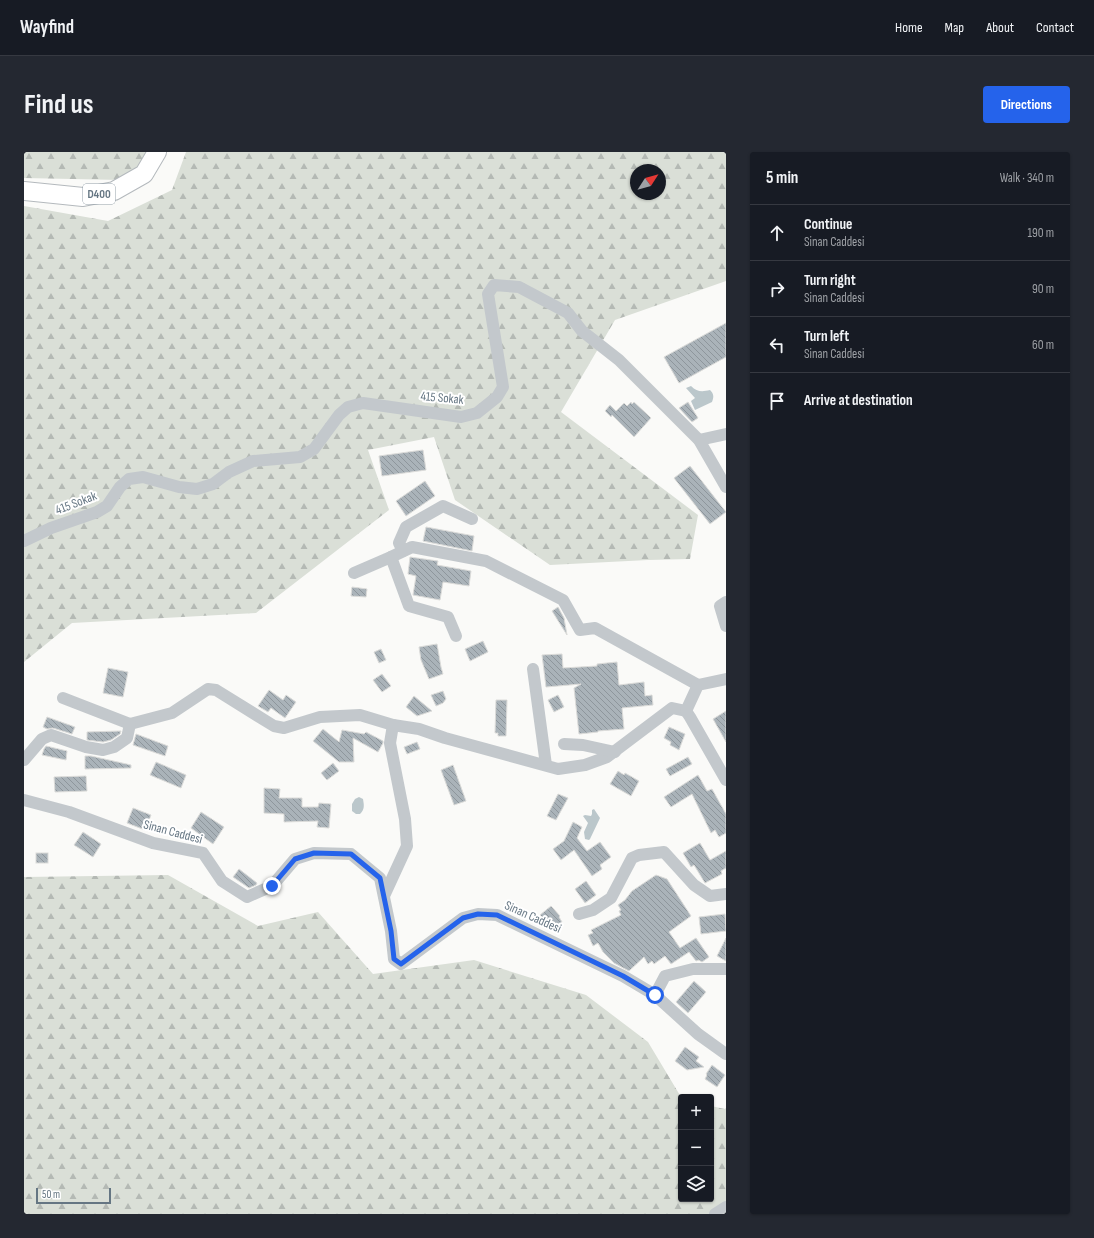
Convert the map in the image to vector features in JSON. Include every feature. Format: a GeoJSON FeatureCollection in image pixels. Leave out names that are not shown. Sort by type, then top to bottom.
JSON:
{"type":"FeatureCollection","features":[{"type":"Feature","properties":{"kind":"highway","name":"D400"},"geometry":{"type":"LineString","coordinates":[[24,191],[83,197],[114,191],[144,174],[157,152]]}},
{"type":"Feature","properties":{"kind":"street","name":"415 Sokak"},"geometry":{"type":"LineString","coordinates":[[24,540],[51,528],[97,512],[107,506],[120,487],[129,479],[143,477],[179,487],[197,489],[213,484],[229,472],[252,461],[300,457],[314,449],[339,416],[348,407],[363,403],[441,413],[460,417],[477,413],[497,397],[503,387],[488,294],[494,286],[519,287],[568,313],[582,331],[619,360],[699,440]]}},
{"type":"Feature","properties":{"kind":"street"},"geometry":{"type":"LineString","coordinates":[[726,434],[699,440],[726,487]]}},
{"type":"Feature","properties":{"kind":"street"},"geometry":{"type":"LineString","coordinates":[[403,551],[399,543],[406,527],[443,506],[472,519]]}},
{"type":"Feature","properties":{"kind":"street"},"geometry":{"type":"LineString","coordinates":[[354,573],[412,547],[486,561],[563,600],[580,630],[595,628],[698,685],[726,679]]}},
{"type":"Feature","properties":{"kind":"street"},"geometry":{"type":"LineString","coordinates":[[391,557],[409,606],[448,617],[456,636]]}},
{"type":"Feature","properties":{"kind":"street"},"geometry":{"type":"LineString","coordinates":[[726,602],[720,606],[726,626]]}},
{"type":"Feature","properties":{"kind":"street"},"geometry":{"type":"LineString","coordinates":[[533,669],[546,765]]}},
{"type":"Feature","properties":{"kind":"street"},"geometry":{"type":"LineString","coordinates":[[686,711],[698,685]]}},
{"type":"Feature","properties":{"kind":"street"},"geometry":{"type":"LineString","coordinates":[[63,698],[130,724],[172,713],[208,689],[216,690],[274,726],[284,728],[320,717],[360,715],[393,725],[419,729],[445,738],[558,769],[585,765],[607,757],[672,708],[686,711],[726,780]]}},
{"type":"Feature","properties":{"kind":"street"},"geometry":{"type":"LineString","coordinates":[[24,760],[42,739],[51,735],[86,747],[103,750],[114,747],[127,738],[130,724]]}},
{"type":"Feature","properties":{"kind":"street"},"geometry":{"type":"LineString","coordinates":[[384,896],[407,846],[405,819],[390,744],[393,725]]}},
{"type":"Feature","properties":{"kind":"street"},"geometry":{"type":"LineString","coordinates":[[564,744],[583,745],[614,752]]}},
{"type":"Feature","properties":{"kind":"street","name":"Sinan Caddesi"},"geometry":{"type":"LineString","coordinates":[[24,800],[69,812],[153,843],[204,853],[222,881],[247,897],[272,886],[295,859],[314,853],[351,854],[380,878],[391,931],[394,959],[401,964],[463,918],[478,914],[497,915],[623,976],[655,995],[698,1034],[726,1054]]}},
{"type":"Feature","properties":{"kind":"street"},"geometry":{"type":"LineString","coordinates":[[579,914],[593,910],[611,898],[632,858],[639,855],[664,852],[694,885],[710,896],[726,894]]}},
{"type":"Feature","properties":{"kind":"street"},"geometry":{"type":"LineString","coordinates":[[655,995],[665,976],[693,969],[726,968]]}},
{"type":"Feature","properties":{"kind":"street"},"geometry":{"type":"LineString","coordinates":[[715,1214],[726,1208]]}},
{"type":"Feature","properties":{"kind":"green space"},"geometry":{"type":"Polygon","coordinates":[[[24,152],[149,152],[144,162],[120,180],[24,178],[24,152]]]}},
{"type":"Feature","properties":{"kind":"green space"},"geometry":{"type":"Polygon","coordinates":[[[186,152],[726,152],[726,281],[615,320],[561,412],[698,515],[690,559],[550,565],[455,500],[434,437],[368,450],[389,510],[256,613],[72,623],[24,662],[24,206],[108,221],[172,190],[186,152]]]}},
{"type":"Feature","properties":{"kind":"green space"},"geometry":{"type":"Polygon","coordinates":[[[168,875],[258,926],[318,912],[373,974],[474,960],[586,995],[648,1042],[679,1094],[678,1202],[714,1202],[714,1107],[726,1108],[726,1214],[24,1214],[24,877],[168,875]]]}},
{"type":"Feature","properties":{"kind":"shaded area"},"geometry":{"type":"Polygon","coordinates":[[[691,386],[700,391],[710,390],[713,396],[712,402],[695,410],[691,401],[695,398],[686,388],[691,386]]]}},
{"type":"Feature","properties":{"kind":"shaded area"},"geometry":{"type":"Polygon","coordinates":[[[359,797],[363,799],[364,807],[360,814],[356,814],[352,811],[352,804],[355,799],[359,797]]]}},
{"type":"Feature","properties":{"kind":"shaded area"},"geometry":{"type":"Polygon","coordinates":[[[594,809],[600,818],[589,840],[585,839],[584,832],[588,823],[583,816],[591,816],[592,810],[594,809]]]}},
{"type":"Feature","properties":{"kind":"building"},"geometry":{"type":"Polygon","coordinates":[[[726,323],[726,357],[679,383],[664,357],[726,323]]]}},
{"type":"Feature","properties":{"kind":"building"},"geometry":{"type":"Polygon","coordinates":[[[631,402],[632,404],[634,402],[651,418],[634,437],[612,415],[611,417],[605,411],[610,405],[616,411],[624,403],[627,406],[631,402]]]}},
{"type":"Feature","properties":{"kind":"building"},"geometry":{"type":"Polygon","coordinates":[[[688,402],[698,418],[692,422],[679,408],[688,402]]]}},
{"type":"Feature","properties":{"kind":"building"},"geometry":{"type":"Polygon","coordinates":[[[423,450],[426,470],[382,476],[379,456],[423,450]]]}},
{"type":"Feature","properties":{"kind":"building"},"geometry":{"type":"Polygon","coordinates":[[[690,466],[726,512],[710,524],[674,478],[690,466]]]}},
{"type":"Feature","properties":{"kind":"building"},"geometry":{"type":"Polygon","coordinates":[[[425,481],[435,496],[406,516],[396,501],[425,481]]]}},
{"type":"Feature","properties":{"kind":"building"},"geometry":{"type":"Polygon","coordinates":[[[426,527],[474,536],[472,551],[423,541],[426,527]]]}},
{"type":"Feature","properties":{"kind":"building"},"geometry":{"type":"Polygon","coordinates":[[[410,557],[438,561],[437,565],[471,571],[469,586],[443,582],[440,600],[413,595],[416,576],[408,574],[410,557]]]}},
{"type":"Feature","properties":{"kind":"building"},"geometry":{"type":"Polygon","coordinates":[[[352,587],[367,589],[366,597],[351,596],[352,587]]]}},
{"type":"Feature","properties":{"kind":"building"},"geometry":{"type":"Polygon","coordinates":[[[558,607],[564,618],[567,635],[552,611],[558,607]]]}},
{"type":"Feature","properties":{"kind":"building"},"geometry":{"type":"Polygon","coordinates":[[[483,641],[488,652],[470,661],[465,649],[483,641]]]}},
{"type":"Feature","properties":{"kind":"building"},"geometry":{"type":"Polygon","coordinates":[[[437,644],[443,674],[429,679],[421,660],[419,647],[437,644]]]}},
{"type":"Feature","properties":{"kind":"building"},"geometry":{"type":"Polygon","coordinates":[[[381,649],[386,660],[379,663],[374,652],[381,649]]]}},
{"type":"Feature","properties":{"kind":"building"},"geometry":{"type":"Polygon","coordinates":[[[562,654],[563,668],[597,666],[597,664],[617,662],[619,685],[644,682],[645,696],[652,695],[653,705],[622,708],[624,729],[579,734],[574,688],[581,684],[546,687],[542,655],[562,654]]]}},
{"type":"Feature","properties":{"kind":"building"},"geometry":{"type":"Polygon","coordinates":[[[108,668],[128,672],[123,697],[103,693],[108,668]]]}},
{"type":"Feature","properties":{"kind":"building"},"geometry":{"type":"Polygon","coordinates":[[[382,674],[391,686],[382,692],[373,680],[382,674]]]}},
{"type":"Feature","properties":{"kind":"building"},"geometry":{"type":"Polygon","coordinates":[[[269,690],[283,700],[286,695],[296,702],[285,718],[271,708],[268,712],[258,706],[269,690]]]}},
{"type":"Feature","properties":{"kind":"building"},"geometry":{"type":"Polygon","coordinates":[[[443,691],[446,699],[443,703],[436,706],[431,695],[443,691]]]}},
{"type":"Feature","properties":{"kind":"building"},"geometry":{"type":"Polygon","coordinates":[[[558,695],[564,707],[554,712],[548,700],[558,695]]]}},
{"type":"Feature","properties":{"kind":"building"},"geometry":{"type":"Polygon","coordinates":[[[414,696],[432,711],[417,716],[406,707],[414,696]]]}},
{"type":"Feature","properties":{"kind":"building"},"geometry":{"type":"Polygon","coordinates":[[[496,700],[507,700],[506,736],[498,736],[498,733],[495,733],[496,700]]]}},
{"type":"Feature","properties":{"kind":"building"},"geometry":{"type":"Polygon","coordinates":[[[726,711],[726,742],[713,719],[726,711]]]}},
{"type":"Feature","properties":{"kind":"building"},"geometry":{"type":"Polygon","coordinates":[[[47,717],[75,727],[72,734],[53,728],[47,729],[43,727],[47,717]]]}},
{"type":"Feature","properties":{"kind":"building"},"geometry":{"type":"Polygon","coordinates":[[[669,727],[685,734],[679,750],[670,745],[671,742],[664,738],[669,727]]]}},
{"type":"Feature","properties":{"kind":"building"},"geometry":{"type":"Polygon","coordinates":[[[323,729],[339,742],[342,730],[364,734],[366,732],[383,741],[383,743],[378,752],[353,738],[354,762],[339,762],[313,741],[323,729]]]}},
{"type":"Feature","properties":{"kind":"building"},"geometry":{"type":"Polygon","coordinates":[[[121,731],[120,734],[111,740],[103,742],[87,740],[87,732],[121,731]]]}},
{"type":"Feature","properties":{"kind":"building"},"geometry":{"type":"Polygon","coordinates":[[[136,734],[168,746],[165,756],[133,745],[136,734]]]}},
{"type":"Feature","properties":{"kind":"building"},"geometry":{"type":"Polygon","coordinates":[[[417,742],[420,749],[407,754],[404,747],[417,742]]]}},
{"type":"Feature","properties":{"kind":"building"},"geometry":{"type":"Polygon","coordinates":[[[46,746],[67,751],[66,760],[42,755],[46,746]]]}},
{"type":"Feature","properties":{"kind":"building"},"geometry":{"type":"Polygon","coordinates":[[[85,756],[131,765],[131,768],[85,769],[85,756]]]}},
{"type":"Feature","properties":{"kind":"building"},"geometry":{"type":"Polygon","coordinates":[[[688,757],[692,764],[670,776],[666,769],[688,757]]]}},
{"type":"Feature","properties":{"kind":"building"},"geometry":{"type":"Polygon","coordinates":[[[156,762],[186,775],[181,788],[150,775],[156,762]]]}},
{"type":"Feature","properties":{"kind":"building"},"geometry":{"type":"Polygon","coordinates":[[[333,763],[339,771],[327,780],[321,773],[333,763]]]}},
{"type":"Feature","properties":{"kind":"building"},"geometry":{"type":"Polygon","coordinates":[[[453,765],[466,801],[454,805],[441,770],[453,765]]]}},
{"type":"Feature","properties":{"kind":"building"},"geometry":{"type":"Polygon","coordinates":[[[618,771],[624,775],[625,773],[639,781],[631,796],[610,784],[618,771]]]}},
{"type":"Feature","properties":{"kind":"building"},"geometry":{"type":"Polygon","coordinates":[[[698,775],[707,791],[712,789],[726,814],[726,833],[719,837],[715,830],[711,833],[692,794],[671,807],[664,797],[698,775]]]}},
{"type":"Feature","properties":{"kind":"building"},"geometry":{"type":"Polygon","coordinates":[[[86,776],[87,791],[55,792],[54,777],[86,776]]]}},
{"type":"Feature","properties":{"kind":"building"},"geometry":{"type":"Polygon","coordinates":[[[264,788],[280,789],[279,798],[302,798],[302,807],[318,807],[319,803],[331,804],[329,828],[317,827],[318,821],[284,822],[284,814],[264,813],[264,788]]]}},
{"type":"Feature","properties":{"kind":"building"},"geometry":{"type":"Polygon","coordinates":[[[558,794],[568,798],[556,820],[547,816],[558,794]]]}},
{"type":"Feature","properties":{"kind":"building"},"geometry":{"type":"Polygon","coordinates":[[[133,808],[151,815],[145,830],[127,823],[133,808]]]}},
{"type":"Feature","properties":{"kind":"building"},"geometry":{"type":"Polygon","coordinates":[[[201,812],[224,827],[213,844],[191,828],[201,812]]]}},
{"type":"Feature","properties":{"kind":"building"},"geometry":{"type":"Polygon","coordinates":[[[573,822],[582,827],[577,838],[587,851],[600,842],[611,857],[600,865],[602,869],[592,876],[574,850],[561,860],[553,849],[564,841],[573,822]]]}},
{"type":"Feature","properties":{"kind":"building"},"geometry":{"type":"Polygon","coordinates":[[[83,832],[101,844],[93,857],[74,845],[83,832]]]}},
{"type":"Feature","properties":{"kind":"building"},"geometry":{"type":"Polygon","coordinates":[[[700,843],[710,860],[726,851],[726,868],[721,871],[722,874],[705,883],[694,865],[691,867],[683,853],[700,843]]]}},
{"type":"Feature","properties":{"kind":"building"},"geometry":{"type":"Polygon","coordinates":[[[36,853],[48,853],[48,863],[36,863],[36,853]]]}},
{"type":"Feature","properties":{"kind":"building"},"geometry":{"type":"Polygon","coordinates":[[[239,869],[257,883],[256,885],[249,888],[233,877],[239,869]]]}},
{"type":"Feature","properties":{"kind":"building"},"geometry":{"type":"Polygon","coordinates":[[[656,875],[667,879],[691,916],[669,932],[680,948],[696,938],[709,957],[702,962],[699,960],[696,961],[689,952],[671,964],[665,956],[654,964],[652,961],[648,964],[644,957],[629,971],[614,963],[603,952],[598,943],[593,946],[588,935],[593,933],[591,930],[621,915],[619,911],[621,910],[618,905],[625,900],[632,891],[656,875]]]}},
{"type":"Feature","properties":{"kind":"building"},"geometry":{"type":"Polygon","coordinates":[[[586,881],[596,895],[585,903],[575,889],[586,881]]]}},
{"type":"Feature","properties":{"kind":"building"},"geometry":{"type":"Polygon","coordinates":[[[551,906],[560,916],[559,917],[562,922],[553,930],[540,915],[551,906]]]}},
{"type":"Feature","properties":{"kind":"building"},"geometry":{"type":"Polygon","coordinates":[[[725,914],[726,931],[701,934],[699,917],[725,914]]]}},
{"type":"Feature","properties":{"kind":"building"},"geometry":{"type":"Polygon","coordinates":[[[726,938],[726,961],[717,956],[726,938]]]}},
{"type":"Feature","properties":{"kind":"building"},"geometry":{"type":"Polygon","coordinates":[[[694,981],[706,992],[688,1013],[676,1002],[694,981]]]}},
{"type":"Feature","properties":{"kind":"building"},"geometry":{"type":"Polygon","coordinates":[[[685,1047],[699,1057],[696,1061],[704,1067],[687,1070],[675,1061],[685,1047]]]}},
{"type":"Feature","properties":{"kind":"building"},"geometry":{"type":"Polygon","coordinates":[[[712,1065],[725,1075],[717,1087],[705,1079],[706,1074],[712,1065]]]}},
{"type":"Feature","properties":{"kind":"route"},"geometry":{"type":"LineString","coordinates":[[272,886],[295,859],[314,853],[351,854],[380,878],[391,931],[394,959],[401,964],[463,918],[478,914],[497,915],[574,951],[623,976],[655,995]]}}]}
